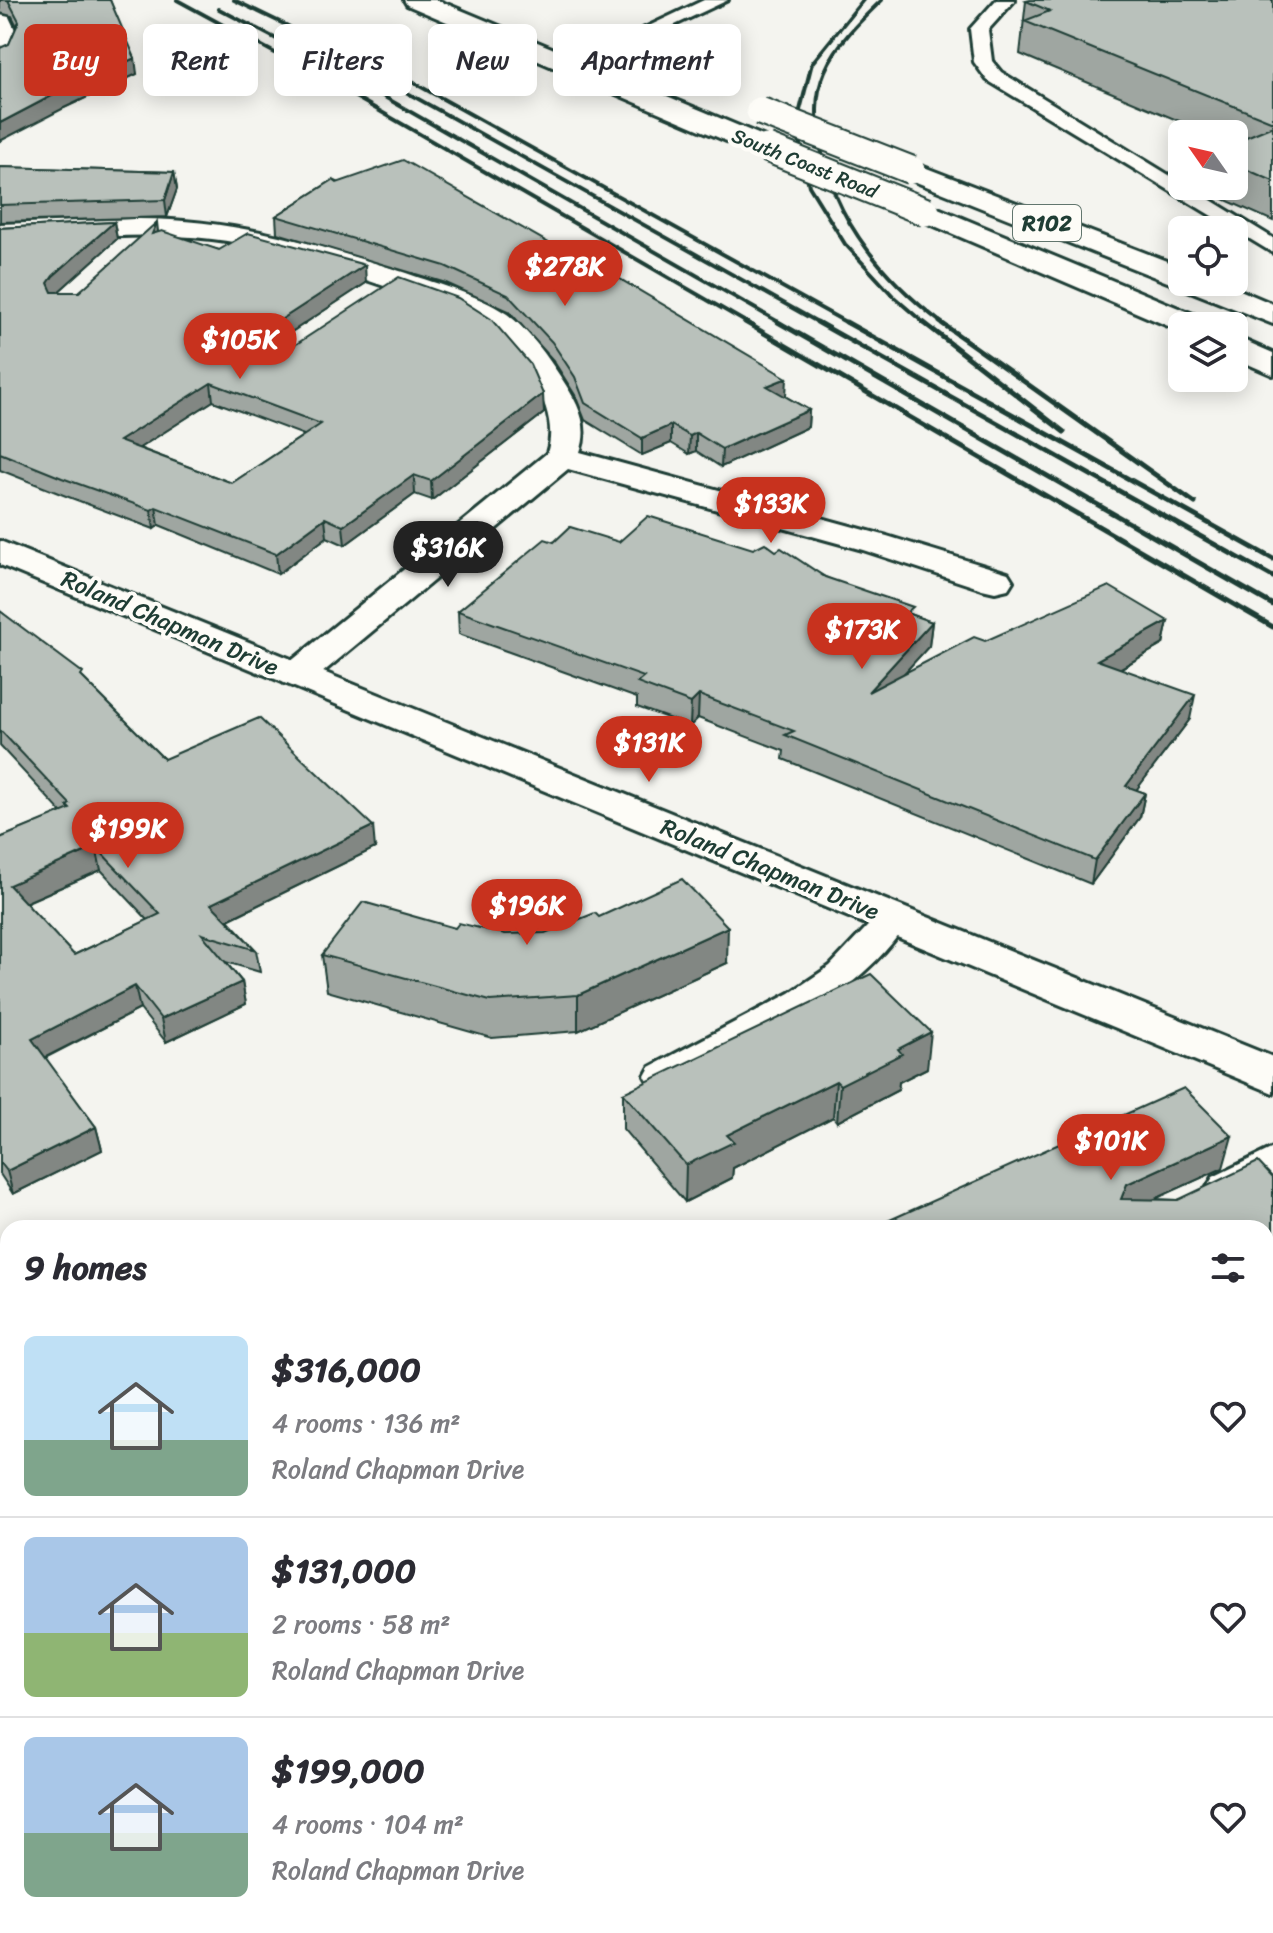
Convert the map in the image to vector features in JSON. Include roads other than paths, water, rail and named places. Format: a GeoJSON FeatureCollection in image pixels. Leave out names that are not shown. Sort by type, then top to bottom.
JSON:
{"type":"FeatureCollection","features":[{"type":"Feature","properties":{"kind":"main road","name":"South Coast Road"},"geometry":{"type":"LineString","coordinates":[[416,0],[1168,315]]}},
{"type":"Feature","properties":{"kind":"main road"},"geometry":{"type":"LineString","coordinates":[[476,0],[547,28]]}},
{"type":"Feature","properties":{"kind":"main road"},"geometry":{"type":"LineString","coordinates":[[0,22],[7,38],[0,54]]}},
{"type":"Feature","properties":{"kind":"main road","name":"South Coast Road"},"geometry":{"type":"LineString","coordinates":[[731,100],[1168,271]]}},
{"type":"Feature","properties":{"kind":"main road"},"geometry":{"type":"LineString","coordinates":[[0,233],[150,229],[246,235],[384,289],[469,307],[498,323],[520,343],[563,409],[569,433],[562,457],[297,675]]}},
{"type":"Feature","properties":{"kind":"main road"},"geometry":{"type":"LineString","coordinates":[[115,260],[150,229]]}},
{"type":"Feature","properties":{"kind":"main road"},"geometry":{"type":"LineString","coordinates":[[1228,296],[1273,315]]}},
{"type":"Feature","properties":{"kind":"main road"},"geometry":{"type":"LineString","coordinates":[[1248,353],[1273,366]]}},
{"type":"Feature","properties":{"kind":"main road"},"geometry":{"type":"LineString","coordinates":[[562,457],[875,543],[995,581]]}},
{"type":"Feature","properties":{"kind":"main road","name":"Roland Chapman Drive"},"geometry":{"type":"LineString","coordinates":[[0,552],[1273,1076]]}},
{"type":"Feature","properties":{"kind":"lane"},"geometry":{"type":"LineString","coordinates":[[665,24],[719,0]]}},
{"type":"Feature","properties":{"kind":"lane"},"geometry":{"type":"LineString","coordinates":[[1006,0],[979,29],[983,62],[994,76],[1273,247]]}},
{"type":"Feature","properties":{"kind":"lane"},"geometry":{"type":"LineString","coordinates":[[662,1076],[801,1001],[841,974],[893,919]]}},
{"type":"Feature","properties":{"kind":"lane"},"geometry":{"type":"LineString","coordinates":[[1188,1204],[1273,1161]]}},
{"type":"Feature","properties":{"kind":"railway"},"geometry":{"type":"LineString","coordinates":[[177,0],[345,91],[749,324]]}},
{"type":"Feature","properties":{"kind":"railway"},"geometry":{"type":"LineString","coordinates":[[234,0],[286,25],[821,324]]}},
{"type":"Feature","properties":{"kind":"railway"},"geometry":{"type":"LineString","coordinates":[[863,0],[812,63],[796,126],[809,186],[845,244],[895,298],[925,324]]}},
{"type":"Feature","properties":{"kind":"railway"},"geometry":{"type":"LineString","coordinates":[[882,0],[857,24],[825,71],[817,109],[821,149],[838,201],[866,247],[901,288],[943,324]]}},
{"type":"Feature","properties":{"kind":"railway"},"geometry":{"type":"LineString","coordinates":[[219,9],[353,79],[782,324]]}},
{"type":"Feature","properties":{"kind":"railway"},"geometry":{"type":"LineString","coordinates":[[412,82],[849,324]]}},
{"type":"Feature","properties":{"kind":"railway"},"geometry":{"type":"LineString","coordinates":[[745,322],[1273,627]]}},
{"type":"Feature","properties":{"kind":"railway"},"geometry":{"type":"LineString","coordinates":[[778,322],[1273,605]]}},
{"type":"Feature","properties":{"kind":"railway"},"geometry":{"type":"LineString","coordinates":[[817,322],[1273,577]]}},
{"type":"Feature","properties":{"kind":"railway"},"geometry":{"type":"LineString","coordinates":[[846,322],[1273,559]]}},
{"type":"Feature","properties":{"kind":"railway"},"geometry":{"type":"LineString","coordinates":[[923,322],[1064,432]]}},
{"type":"Feature","properties":{"kind":"railway"},"geometry":{"type":"LineString","coordinates":[[940,322],[1195,503]]}}]}
